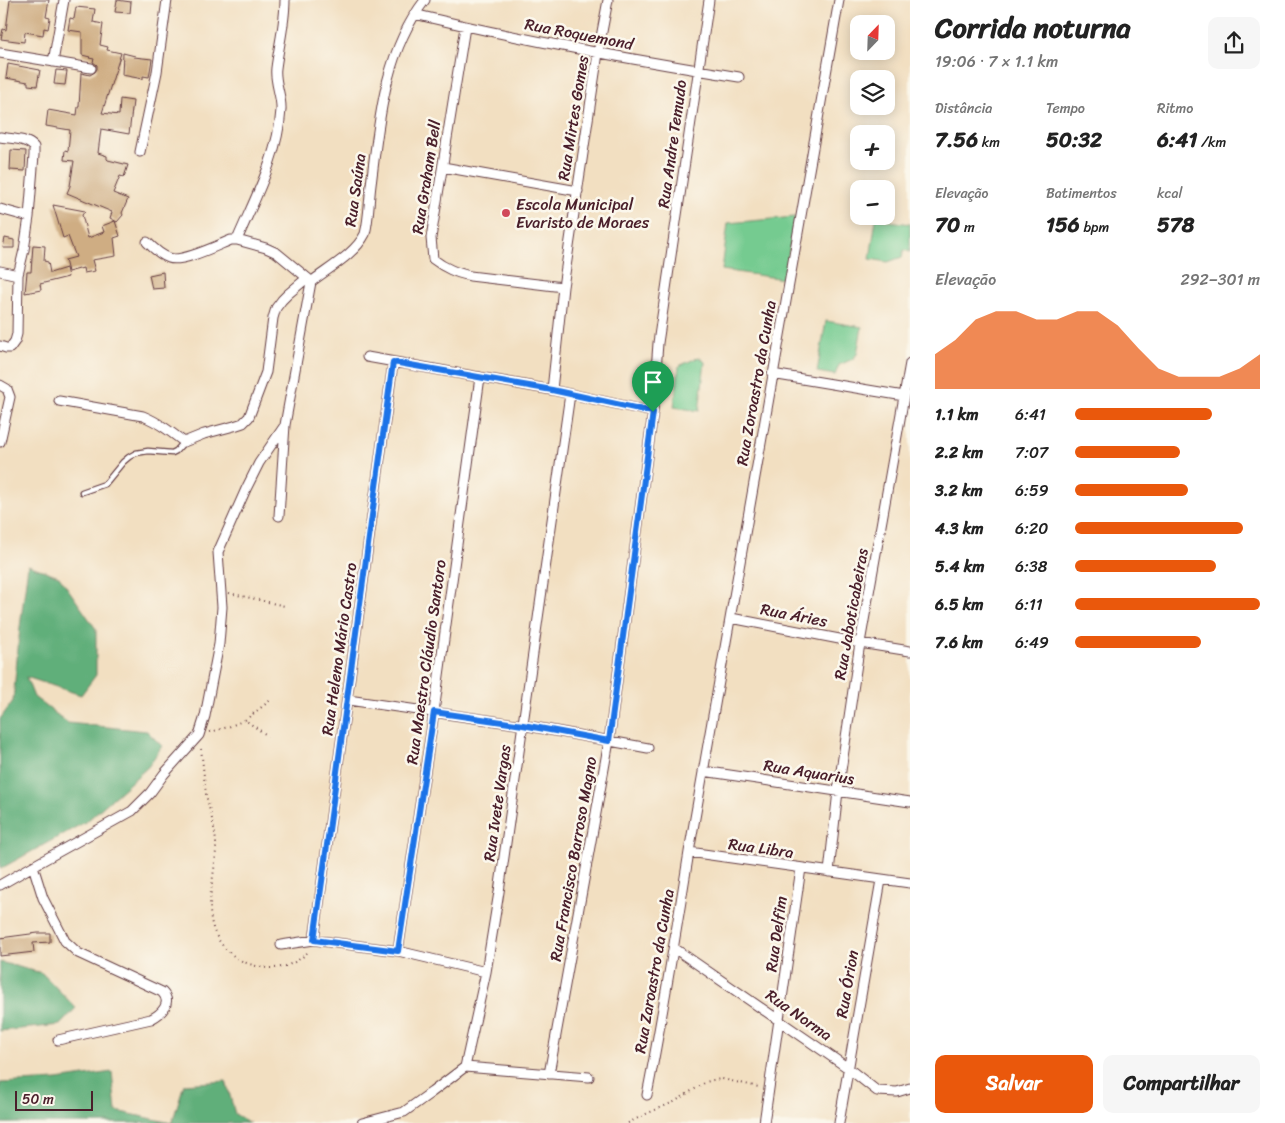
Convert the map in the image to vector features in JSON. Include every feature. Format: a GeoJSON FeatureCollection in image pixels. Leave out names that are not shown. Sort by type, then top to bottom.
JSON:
{"type":"FeatureCollection","features":[{"type":"Feature","properties":{"kind":"street"},"geometry":{"type":"LineString","coordinates":[[53,62],[64,0]]}},
{"type":"Feature","properties":{"kind":"street"},"geometry":{"type":"LineString","coordinates":[[140,152],[162,44],[167,0]]}},
{"type":"Feature","properties":{"kind":"street"},"geometry":{"type":"LineString","coordinates":[[237,240],[268,167],[276,139],[281,109],[276,70],[284,22],[285,0]]}},
{"type":"Feature","properties":{"kind":"street","name":"Rua Saúna"},"geometry":{"type":"LineString","coordinates":[[184,442],[243,423],[248,417],[268,364],[272,324],[276,308],[288,294],[354,249],[365,234],[383,99],[396,52],[414,14],[425,0]]}},
{"type":"Feature","properties":{"kind":"street","name":"Rua Mirtes Gomes"},"geometry":{"type":"LineString","coordinates":[[552,390],[563,287],[598,53],[608,0]]}},
{"type":"Feature","properties":{"kind":"street","name":"Rua Andre Temudo"},"geometry":{"type":"LineString","coordinates":[[653,412],[658,343],[697,70],[709,0]]}},
{"type":"Feature","properties":{"kind":"street","name":"Rua Zoroastro da Cunha"},"geometry":{"type":"LineString","coordinates":[[703,771],[839,0]]}},
{"type":"Feature","properties":{"kind":"street","name":"Rua Roquemond"},"geometry":{"type":"LineString","coordinates":[[414,14],[598,53],[739,77]]}},
{"type":"Feature","properties":{"kind":"street","name":"Rua Graham Bell"},"geometry":{"type":"LineString","coordinates":[[465,26],[431,238],[433,259],[449,270],[464,274],[563,287]]}},
{"type":"Feature","properties":{"kind":"street"},"geometry":{"type":"LineString","coordinates":[[0,53],[90,68]]}},
{"type":"Feature","properties":{"kind":"street"},"geometry":{"type":"LineString","coordinates":[[0,136],[24,141],[34,148],[29,217],[18,275],[17,334],[10,348],[0,346]]}},
{"type":"Feature","properties":{"kind":"street"},"geometry":{"type":"LineString","coordinates":[[443,167],[578,191]]}},
{"type":"Feature","properties":{"kind":"street"},"geometry":{"type":"LineString","coordinates":[[0,210],[29,217]]}},
{"type":"Feature","properties":{"kind":"street"},"geometry":{"type":"LineString","coordinates":[[147,242],[168,258],[178,260],[232,240],[237,240],[277,253],[309,280],[285,425],[279,516]]}},
{"type":"Feature","properties":{"kind":"street"},"geometry":{"type":"LineString","coordinates":[[0,271],[18,275]]}},
{"type":"Feature","properties":{"kind":"street"},"geometry":{"type":"LineString","coordinates":[[367,357],[552,390],[653,412]]}},
{"type":"Feature","properties":{"kind":"street","name":"Rua Heleno Mário Castro"},"geometry":{"type":"LineString","coordinates":[[314,940],[393,362]]}},
{"type":"Feature","properties":{"kind":"street","name":"Rua Jaboticabeiras"},"geometry":{"type":"LineString","coordinates":[[829,872],[838,791],[860,644],[910,363]]}},
{"type":"Feature","properties":{"kind":"street"},"geometry":{"type":"LineString","coordinates":[[772,374],[904,396]]}},
{"type":"Feature","properties":{"kind":"street","name":"Rua Maestro Cláudio Santoro"},"geometry":{"type":"LineString","coordinates":[[398,951],[434,712],[480,377]]}},
{"type":"Feature","properties":{"kind":"street"},"geometry":{"type":"LineString","coordinates":[[0,385],[6,389],[10,396],[0,442]]}},
{"type":"Feature","properties":{"kind":"street","name":"Rua Ivete Vargas"},"geometry":{"type":"LineString","coordinates":[[465,1067],[486,972],[501,882],[570,394]]}},
{"type":"Feature","properties":{"kind":"street"},"geometry":{"type":"LineString","coordinates":[[60,401],[143,416],[154,420],[184,442]]}},
{"type":"Feature","properties":{"kind":"street","name":"Rua Francisco Barroso Magno"},"geometry":{"type":"LineString","coordinates":[[549,1074],[609,741],[653,412]]}},
{"type":"Feature","properties":{"kind":"street"},"geometry":{"type":"LineString","coordinates":[[0,885],[132,810],[150,793],[164,774],[199,735],[205,716],[219,644],[222,592],[218,552],[259,463],[285,425]]}},
{"type":"Feature","properties":{"kind":"street","name":"Rua Áries"},"geometry":{"type":"LineString","coordinates":[[731,618],[860,644],[910,651]]}},
{"type":"Feature","properties":{"kind":"street"},"geometry":{"type":"LineString","coordinates":[[348,700],[523,725],[648,748]]}},
{"type":"Feature","properties":{"kind":"street"},"geometry":{"type":"LineString","coordinates":[[689,852],[703,771]]}},
{"type":"Feature","properties":{"kind":"street","name":"Rua Aquarius"},"geometry":{"type":"LineString","coordinates":[[703,771],[910,802]]}},
{"type":"Feature","properties":{"kind":"street","name":"Rua Libra"},"geometry":{"type":"LineString","coordinates":[[689,852],[910,883]]}},
{"type":"Feature","properties":{"kind":"street","name":"Rua Zaroastro da Cunha"},"geometry":{"type":"LineString","coordinates":[[647,1095],[657,1047],[689,852]]}},
{"type":"Feature","properties":{"kind":"street"},"geometry":{"type":"LineString","coordinates":[[33,866],[43,898],[70,948],[162,992],[166,996],[167,1002],[159,1015],[151,1019],[58,1040]]}},
{"type":"Feature","properties":{"kind":"street","name":"Rua Delfim"},"geometry":{"type":"LineString","coordinates":[[764,1123],[801,868]]}},
{"type":"Feature","properties":{"kind":"street","name":"Rua Órion"},"geometry":{"type":"LineString","coordinates":[[839,1123],[881,880]]}},
{"type":"Feature","properties":{"kind":"street"},"geometry":{"type":"LineString","coordinates":[[281,945],[314,940],[398,951],[486,972]]}},
{"type":"Feature","properties":{"kind":"street","name":"Rua Norma"},"geometry":{"type":"LineString","coordinates":[[674,948],[848,1068],[877,1092],[897,1092],[910,1088]]}},
{"type":"Feature","properties":{"kind":"street"},"geometry":{"type":"LineString","coordinates":[[362,1123],[404,1112],[465,1067],[589,1077]]}},
{"type":"Feature","properties":{"kind":"lane"},"geometry":{"type":"LineString","coordinates":[[82,492],[105,484],[129,457],[148,451],[172,454],[184,442]]}},
{"type":"Feature","properties":{"kind":"path"},"geometry":{"type":"LineString","coordinates":[[222,592],[247,596],[285,606]]}},
{"type":"Feature","properties":{"kind":"path"},"geometry":{"type":"LineString","coordinates":[[272,699],[245,720],[199,735],[206,794],[216,842],[210,917],[214,935],[227,951],[245,963],[268,969],[286,966],[298,960],[310,950],[314,940]]}},
{"type":"Feature","properties":{"kind":"path"},"geometry":{"type":"LineString","coordinates":[[245,720],[268,736]]}},
{"type":"Feature","properties":{"kind":"path"},"geometry":{"type":"LineString","coordinates":[[628,1123],[674,1102],[706,1082],[713,1080],[722,1079],[768,1089]]}},
{"type":"Feature","properties":{"kind":"green space"},"geometry":{"type":"Polygon","coordinates":[[[795,217],[784,279],[722,270],[728,223],[795,217]]]}},
{"type":"Feature","properties":{"kind":"green space"},"geometry":{"type":"Polygon","coordinates":[[[895,222],[910,224],[910,252],[904,250],[902,257],[888,262],[870,259],[875,225],[895,225],[895,222]]]}},
{"type":"Feature","properties":{"kind":"green space"},"geometry":{"type":"Polygon","coordinates":[[[826,321],[862,327],[857,354],[853,359],[839,365],[835,375],[817,372],[826,321]]]}},
{"type":"Feature","properties":{"kind":"green space"},"geometry":{"type":"Polygon","coordinates":[[[699,357],[705,362],[699,411],[674,407],[679,366],[699,357]]]}},
{"type":"Feature","properties":{"kind":"green space"},"geometry":{"type":"Polygon","coordinates":[[[28,565],[59,576],[96,629],[96,675],[81,695],[26,677],[34,697],[68,723],[147,731],[162,746],[148,767],[87,821],[0,869],[0,719],[13,701],[28,565]]]}},
{"type":"Feature","properties":{"kind":"green space"},"geometry":{"type":"Polygon","coordinates":[[[0,962],[42,973],[76,1008],[60,1025],[0,1031],[0,962]]]}},
{"type":"Feature","properties":{"kind":"green space"},"geometry":{"type":"Polygon","coordinates":[[[112,1072],[116,1111],[172,1123],[0,1123],[0,1083],[57,1080],[112,1072]]]}},
{"type":"Feature","properties":{"kind":"green space"},"geometry":{"type":"Polygon","coordinates":[[[226,1081],[235,1114],[250,1123],[172,1123],[184,1084],[226,1081]]]}},
{"type":"Feature","properties":{"kind":"building"},"geometry":{"type":"Polygon","coordinates":[[[10,0],[49,0],[46,17],[50,18],[48,29],[44,28],[43,35],[25,32],[24,42],[1,39],[3,29],[6,30],[10,0]]]}},
{"type":"Feature","properties":{"kind":"building"},"geometry":{"type":"Polygon","coordinates":[[[117,0],[131,2],[130,13],[115,12],[117,0]]]}},
{"type":"Feature","properties":{"kind":"building"},"geometry":{"type":"Polygon","coordinates":[[[76,7],[95,9],[93,22],[103,24],[100,45],[108,47],[107,50],[121,53],[102,113],[119,115],[120,99],[133,101],[129,134],[101,129],[98,153],[107,156],[108,160],[128,165],[124,177],[120,176],[113,193],[128,199],[122,213],[123,215],[117,222],[110,218],[112,212],[67,193],[74,161],[64,160],[65,150],[68,151],[70,130],[46,126],[48,110],[77,115],[81,73],[90,75],[97,69],[97,65],[93,62],[94,59],[82,55],[82,32],[68,30],[70,18],[74,19],[76,7]]]}},
{"type":"Feature","properties":{"kind":"building"},"geometry":{"type":"Polygon","coordinates":[[[123,53],[134,57],[152,59],[149,77],[143,76],[143,79],[122,75],[123,53]]]}},
{"type":"Feature","properties":{"kind":"building"},"geometry":{"type":"Polygon","coordinates":[[[8,64],[40,70],[37,86],[28,85],[28,82],[6,78],[8,64]]]}},
{"type":"Feature","properties":{"kind":"building"},"geometry":{"type":"Polygon","coordinates":[[[56,70],[67,71],[65,85],[54,84],[56,70]]]}},
{"type":"Feature","properties":{"kind":"building"},"geometry":{"type":"Polygon","coordinates":[[[11,150],[26,151],[25,171],[10,170],[11,150]]]}},
{"type":"Feature","properties":{"kind":"building"},"geometry":{"type":"Polygon","coordinates":[[[53,205],[85,211],[82,215],[88,238],[104,232],[102,226],[115,221],[120,236],[114,238],[116,256],[92,260],[95,271],[84,273],[83,268],[68,272],[65,260],[76,257],[68,236],[63,238],[53,205]]]}},
{"type":"Feature","properties":{"kind":"building"},"geometry":{"type":"Polygon","coordinates":[[[5,238],[14,240],[14,248],[3,248],[5,238]]]}},
{"type":"Feature","properties":{"kind":"building"},"geometry":{"type":"Polygon","coordinates":[[[33,245],[45,246],[44,261],[48,262],[50,273],[66,268],[68,277],[40,284],[41,290],[25,293],[27,272],[31,272],[33,245]]]}},
{"type":"Feature","properties":{"kind":"building"},"geometry":{"type":"Polygon","coordinates":[[[163,272],[164,288],[152,289],[149,275],[163,272]]]}},
{"type":"Feature","properties":{"kind":"building"},"geometry":{"type":"Polygon","coordinates":[[[50,933],[50,942],[33,943],[34,952],[0,956],[0,938],[50,933]]]}},
{"type":"Feature","properties":{"kind":"place","name":"Escola Municipal Evaristo de Moraes"},"geometry":{"type":"Point","coordinates":[506,213]}},
{"type":"Feature","properties":{"kind":"route"},"geometry":{"type":"LineString","coordinates":[[393,362],[552,390],[653,412],[609,741],[523,725],[434,712],[398,951],[314,940],[393,362]]}}]}
